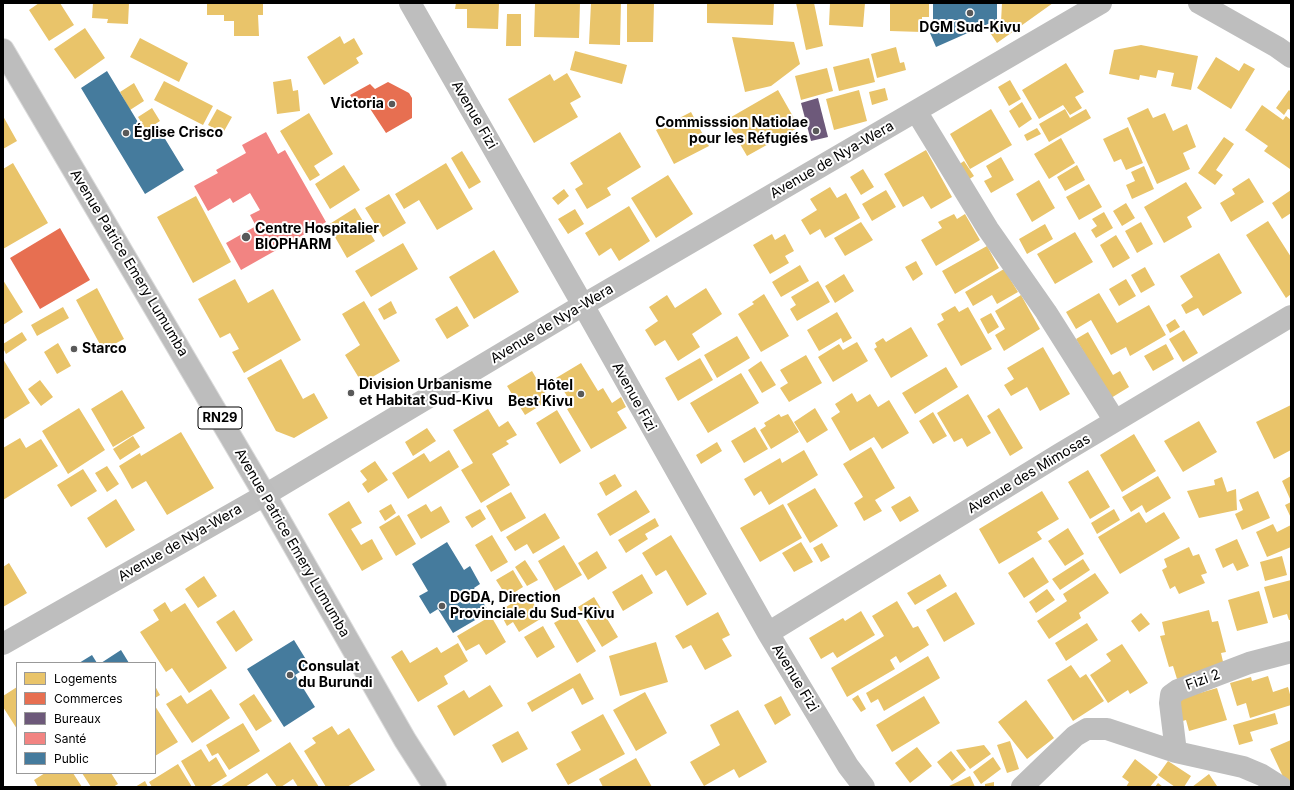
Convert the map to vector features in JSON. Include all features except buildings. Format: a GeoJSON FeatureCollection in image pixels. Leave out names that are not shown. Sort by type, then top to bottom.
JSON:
{"type":"FeatureCollection","features":[{"type":"Feature","properties":{"kind":"main road","name":"Avenue Patrice Emery Lumumba"},"geometry":{"type":"LineString","coordinates":[[3,50],[266,495],[405,740],[435,787]]}},
{"type":"Feature","properties":{"kind":"street","name":"Avenue Fizi"},"geometry":{"type":"LineString","coordinates":[[410,3],[583,305],[768,633],[848,766],[864,787]]}},
{"type":"Feature","properties":{"kind":"street","name":"Avenue de Nya-Wera"},"geometry":{"type":"LineString","coordinates":[[3,644],[266,495],[583,305],[1101,3]]}},
{"type":"Feature","properties":{"kind":"street"},"geometry":{"type":"LineString","coordinates":[[1199,3],[1277,47],[1291,57]]}},
{"type":"Feature","properties":{"kind":"street"},"geometry":{"type":"LineString","coordinates":[[916,111],[988,229],[1046,312],[1115,421]]}},
{"type":"Feature","properties":{"kind":"street","name":"Avenue des Mimosas"},"geometry":{"type":"LineString","coordinates":[[768,633],[1115,421],[1291,316]]}},
{"type":"Feature","properties":{"kind":"street","name":"Fizi 2"},"geometry":{"type":"LineString","coordinates":[[1176,752],[1170,703],[1171,695],[1178,690],[1249,663],[1291,652]]}},
{"type":"Feature","properties":{"kind":"street"},"geometry":{"type":"LineString","coordinates":[[1022,787],[1075,736],[1087,729],[1107,729],[1176,752],[1243,767],[1262,775],[1281,787]]}},
{"type":"Feature","properties":{"kind":"place","name":"DGM Sud-Kivu"},"geometry":{"type":"Point","coordinates":[970,13]}},
{"type":"Feature","properties":{"kind":"place","name":"Victoria"},"geometry":{"type":"Point","coordinates":[392,104]}},
{"type":"Feature","properties":{"kind":"place","name":"Commisssion Natiolae pour les Réfugiés"},"geometry":{"type":"Point","coordinates":[816,131]}},
{"type":"Feature","properties":{"kind":"place","name":"Église Crisco"},"geometry":{"type":"Point","coordinates":[126,133]}},
{"type":"Feature","properties":{"kind":"place","name":"Centre Hospitalier BIOPHARM"},"geometry":{"type":"Point","coordinates":[246,237]}},
{"type":"Feature","properties":{"kind":"place","name":"Starco"},"geometry":{"type":"Point","coordinates":[74,349]}},
{"type":"Feature","properties":{"kind":"place","name":"Division Urbanisme et Habitat Sud-Kivu"},"geometry":{"type":"Point","coordinates":[351,393]}},
{"type":"Feature","properties":{"kind":"place","name":"Hôtel Best Kivu"},"geometry":{"type":"Point","coordinates":[581,394]}},
{"type":"Feature","properties":{"kind":"place","name":"DGDA, Direction Provinciale du Sud-Kivu"},"geometry":{"type":"Point","coordinates":[442,606]}},
{"type":"Feature","properties":{"kind":"place","name":"Consulat du Burundi"},"geometry":{"type":"Point","coordinates":[290,675]}}]}
